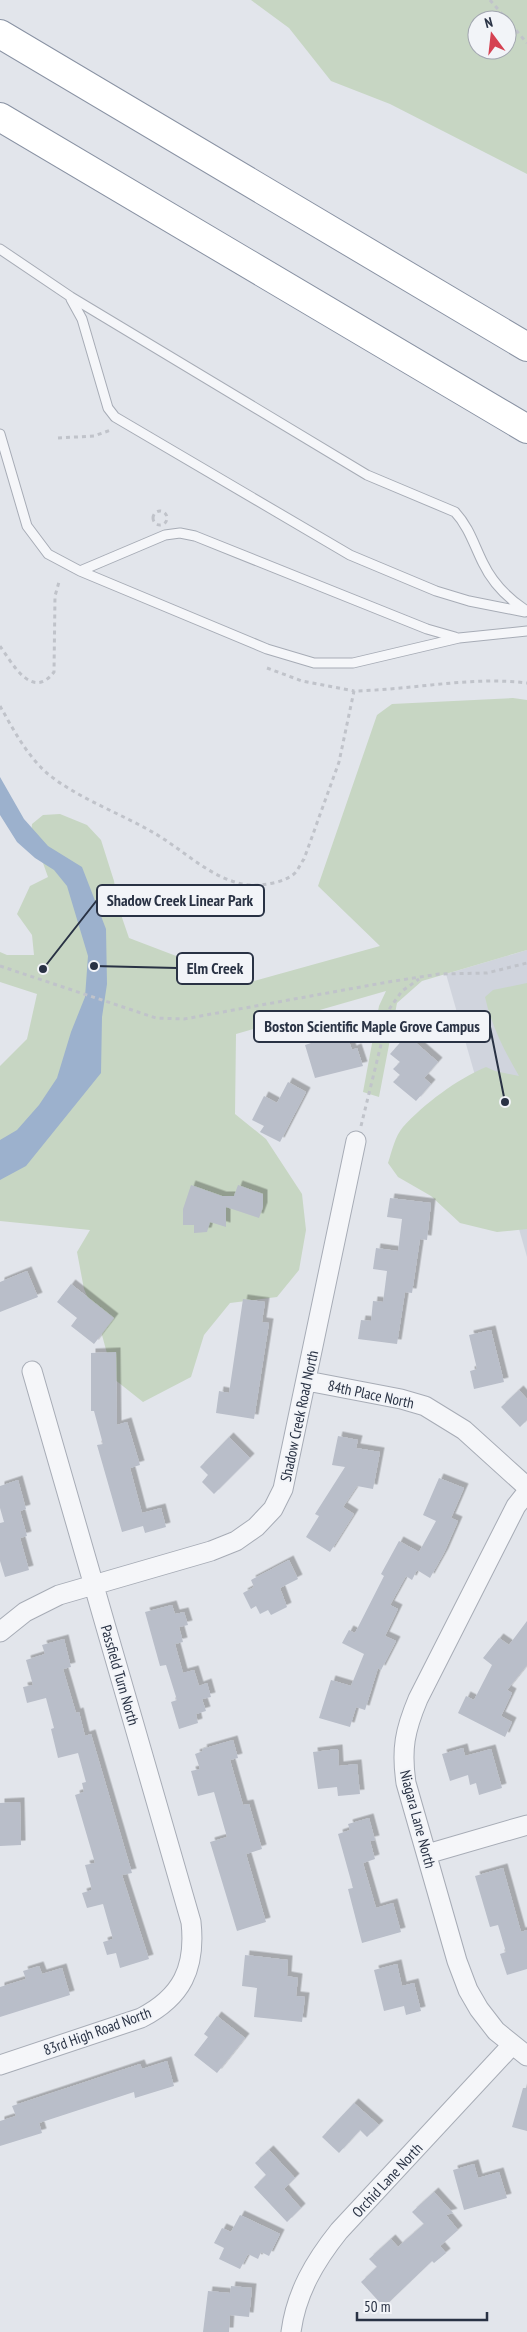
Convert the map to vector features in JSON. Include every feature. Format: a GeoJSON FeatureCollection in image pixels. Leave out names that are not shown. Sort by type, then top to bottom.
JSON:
{"type":"FeatureCollection","features":[{"type":"Feature","properties":{"kind":"highway"},"geometry":{"type":"LineString","coordinates":[[0,34],[527,347]]}},
{"type":"Feature","properties":{"kind":"highway"},"geometry":{"type":"LineString","coordinates":[[0,117],[527,429]]}},
{"type":"Feature","properties":{"kind":"street","name":"Shadow Creek Road North"},"geometry":{"type":"LineString","coordinates":[[0,1632],[25,1612],[59,1595],[211,1551],[236,1541],[256,1527],[272,1509],[283,1488],[356,1141]]}},
{"type":"Feature","properties":{"kind":"street","name":"Passfield Turn North"},"geometry":{"type":"LineString","coordinates":[[32,1371],[95,1584],[190,1922],[193,1942],[190,1961],[183,1981]]}},
{"type":"Feature","properties":{"kind":"street","name":"84th Place North"},"geometry":{"type":"LineString","coordinates":[[306,1381],[402,1399],[425,1406],[464,1430],[527,1488]]}},
{"type":"Feature","properties":{"kind":"street","name":"Niagara Lane North"},"geometry":{"type":"LineString","coordinates":[[519,2051],[496,2031],[484,2017],[468,1990],[457,1961],[406,1783],[403,1743],[409,1720],[507,1523],[516,1506],[527,1492]]}},
{"type":"Feature","properties":{"kind":"street"},"geometry":{"type":"LineString","coordinates":[[427,1854],[527,1825]]}},
{"type":"Feature","properties":{"kind":"street","name":"83rd High Road North"},"geometry":{"type":"LineString","coordinates":[[0,2065],[141,2018],[166,2002],[183,1981]]}},
{"type":"Feature","properties":{"kind":"street","name":"Orchid Lane North"},"geometry":{"type":"LineString","coordinates":[[291,2332],[302,2288],[319,2257],[339,2231],[519,2051]]}},
{"type":"Feature","properties":{"kind":"lane"},"geometry":{"type":"LineString","coordinates":[[0,249],[68,294],[366,475],[455,512],[465,522],[483,564],[497,587],[510,600],[527,612]]}},
{"type":"Feature","properties":{"kind":"lane"},"geometry":{"type":"LineString","coordinates":[[68,294],[82,319],[108,408],[120,420],[350,555],[436,591],[469,601],[527,612]]}},
{"type":"Feature","properties":{"kind":"lane"},"geometry":{"type":"LineString","coordinates":[[0,434],[27,526],[48,554],[80,571],[267,649],[314,663],[353,663],[459,638],[527,631]]}},
{"type":"Feature","properties":{"kind":"lane"},"geometry":{"type":"LineString","coordinates":[[80,571],[165,535],[180,533],[195,536],[427,629],[459,638]]}},
{"type":"Feature","properties":{"kind":"path"},"geometry":{"type":"LineString","coordinates":[[490,0],[527,43]]}},
{"type":"Feature","properties":{"kind":"path"},"geometry":{"type":"LineString","coordinates":[[58,438],[94,436],[114,429],[120,420]]}},
{"type":"Feature","properties":{"kind":"path"},"geometry":{"type":"LineString","coordinates":[[158,511],[166,514],[166,523],[158,525],[154,522],[153,518],[158,511]]}},
{"type":"Feature","properties":{"kind":"path"},"geometry":{"type":"LineString","coordinates":[[0,646],[23,678],[38,683],[49,680],[54,672],[55,596],[58,582]]}},
{"type":"Feature","properties":{"kind":"path"},"geometry":{"type":"LineString","coordinates":[[267,668],[302,681],[354,691],[389,691],[480,682],[527,683]]}},
{"type":"Feature","properties":{"kind":"path"},"geometry":{"type":"LineString","coordinates":[[0,706],[17,736],[38,763],[62,784],[155,834],[221,877],[251,886],[286,879],[296,872],[304,859],[339,762],[354,691]]}},
{"type":"Feature","properties":{"kind":"path"},"geometry":{"type":"LineString","coordinates":[[0,966],[68,988],[115,1006],[156,1018],[184,1020],[388,982],[439,974],[487,973],[527,963]]}},
{"type":"Feature","properties":{"kind":"path"},"geometry":{"type":"LineString","coordinates":[[356,1141],[390,1008],[402,991],[412,982],[424,977]]}},
{"type":"Feature","properties":{"kind":"shaded area"},"geometry":{"type":"Polygon","coordinates":[[[527,950],[527,1257],[446,974],[527,950]]]}},
{"type":"Feature","properties":{"kind":"green space"},"geometry":{"type":"Polygon","coordinates":[[[251,0],[527,0],[527,174],[390,104],[331,81],[289,28],[251,0]]]}},
{"type":"Feature","properties":{"kind":"green space"},"geometry":{"type":"Polygon","coordinates":[[[513,698],[527,700],[527,950],[422,981],[397,1003],[379,1097],[363,1092],[379,1006],[386,991],[236,1034],[235,1114],[266,1139],[302,1194],[306,1230],[299,1270],[277,1297],[230,1303],[204,1335],[191,1377],[143,1402],[114,1379],[99,1324],[84,1289],[77,1252],[90,1230],[0,1221],[0,1066],[27,1039],[37,994],[0,982],[0,952],[7,955],[34,955],[32,935],[17,914],[30,886],[48,877],[43,863],[30,846],[32,824],[43,815],[60,814],[87,825],[101,840],[114,881],[118,906],[129,938],[247,983],[380,946],[318,886],[377,715],[392,704],[513,698]]]}},
{"type":"Feature","properties":{"kind":"green space"},"geometry":{"type":"Polygon","coordinates":[[[527,983],[527,1229],[497,1232],[460,1223],[431,1196],[398,1177],[388,1163],[396,1139],[403,1127],[431,1101],[452,1085],[486,1067],[519,1076],[499,1038],[485,997],[493,990],[527,983]]]}},
{"type":"Feature","properties":{"kind":"water"},"geometry":{"type":"Polygon","coordinates":[[[0,777],[24,819],[48,846],[82,867],[106,929],[107,984],[102,1017],[101,1073],[26,1166],[0,1180],[0,1140],[17,1130],[39,1105],[57,1078],[71,1032],[85,997],[88,956],[67,886],[54,870],[35,858],[17,842],[0,815],[0,777]]]}},
{"type":"Feature","properties":{"kind":"building"},"geometry":{"type":"Polygon","coordinates":[[[346,1032],[352,1050],[357,1048],[363,1066],[315,1078],[305,1045],[346,1032]]]}},
{"type":"Feature","properties":{"kind":"building"},"geometry":{"type":"Polygon","coordinates":[[[407,1035],[438,1062],[424,1078],[431,1084],[416,1101],[393,1082],[400,1075],[393,1069],[400,1062],[390,1054],[407,1035]]]}},
{"type":"Feature","properties":{"kind":"building"},"geometry":{"type":"Polygon","coordinates":[[[288,1082],[306,1092],[280,1142],[260,1132],[264,1126],[252,1120],[264,1096],[277,1103],[288,1082]]]}},
{"type":"Feature","properties":{"kind":"building"},"geometry":{"type":"Polygon","coordinates":[[[191,1185],[222,1196],[234,1196],[238,1185],[263,1194],[263,1207],[259,1218],[226,1207],[226,1227],[210,1222],[207,1232],[194,1233],[194,1225],[183,1225],[183,1209],[191,1185]]]}},
{"type":"Feature","properties":{"kind":"building"},"geometry":{"type":"Polygon","coordinates":[[[390,1198],[431,1203],[427,1240],[420,1239],[412,1293],[405,1292],[397,1344],[358,1339],[361,1320],[371,1321],[373,1301],[383,1302],[387,1271],[373,1269],[376,1248],[398,1251],[402,1219],[387,1217],[390,1198]]]}},
{"type":"Feature","properties":{"kind":"building"},"geometry":{"type":"Polygon","coordinates":[[[27,1271],[38,1297],[0,1312],[0,1282],[27,1271]]]}},
{"type":"Feature","properties":{"kind":"building"},"geometry":{"type":"Polygon","coordinates":[[[71,1284],[114,1318],[94,1344],[71,1326],[77,1318],[57,1302],[71,1284]]]}},
{"type":"Feature","properties":{"kind":"building"},"geometry":{"type":"Polygon","coordinates":[[[243,1299],[265,1302],[262,1322],[269,1323],[254,1419],[216,1413],[219,1391],[229,1393],[243,1299]]]}},
{"type":"Feature","properties":{"kind":"building"},"geometry":{"type":"Polygon","coordinates":[[[491,1330],[504,1382],[474,1389],[470,1371],[477,1369],[469,1335],[491,1330]]]}},
{"type":"Feature","properties":{"kind":"building"},"geometry":{"type":"Polygon","coordinates":[[[116,1352],[117,1425],[127,1422],[140,1465],[130,1468],[142,1513],[161,1508],[166,1527],[145,1533],[143,1526],[122,1532],[97,1445],[103,1444],[94,1411],[91,1411],[91,1353],[116,1352]]]}},
{"type":"Feature","properties":{"kind":"building"},"geometry":{"type":"Polygon","coordinates":[[[519,1390],[527,1399],[527,1420],[520,1427],[501,1407],[519,1390]]]}},
{"type":"Feature","properties":{"kind":"building"},"geometry":{"type":"Polygon","coordinates":[[[338,1436],[358,1440],[356,1448],[380,1452],[373,1489],[357,1486],[343,1507],[354,1514],[330,1552],[306,1537],[319,1516],[315,1514],[345,1467],[332,1465],[338,1436]]]}},
{"type":"Feature","properties":{"kind":"building"},"geometry":{"type":"Polygon","coordinates":[[[229,1437],[250,1458],[214,1494],[202,1482],[208,1475],[200,1467],[229,1437]]]}},
{"type":"Feature","properties":{"kind":"building"},"geometry":{"type":"Polygon","coordinates":[[[439,1478],[464,1488],[451,1518],[458,1521],[444,1553],[430,1578],[417,1570],[412,1580],[406,1576],[390,1605],[398,1609],[385,1636],[396,1641],[381,1670],[378,1668],[365,1710],[356,1707],[350,1727],[319,1718],[331,1680],[351,1686],[364,1654],[342,1643],[349,1630],[355,1633],[384,1576],[381,1574],[399,1541],[419,1552],[436,1521],[423,1515],[439,1478]]]}},
{"type":"Feature","properties":{"kind":"building"},"geometry":{"type":"Polygon","coordinates":[[[18,1480],[26,1509],[20,1511],[27,1536],[20,1538],[29,1570],[5,1577],[0,1561],[0,1523],[4,1522],[0,1508],[0,1486],[18,1480]]]}},
{"type":"Feature","properties":{"kind":"building"},"geometry":{"type":"Polygon","coordinates":[[[289,1560],[298,1579],[280,1588],[287,1607],[271,1615],[268,1610],[260,1614],[256,1606],[251,1609],[243,1593],[254,1587],[251,1580],[289,1560]]]}},
{"type":"Feature","properties":{"kind":"building"},"geometry":{"type":"Polygon","coordinates":[[[172,1605],[175,1614],[184,1612],[188,1625],[179,1627],[183,1642],[175,1644],[183,1673],[194,1670],[199,1686],[207,1683],[211,1697],[202,1699],[206,1711],[196,1714],[198,1723],[179,1729],[171,1702],[177,1700],[166,1665],[160,1666],[145,1612],[172,1605]]]}},
{"type":"Feature","properties":{"kind":"building"},"geometry":{"type":"Polygon","coordinates":[[[527,1621],[527,1665],[507,1690],[512,1693],[501,1716],[512,1722],[505,1737],[458,1713],[466,1696],[474,1700],[492,1665],[483,1658],[499,1638],[509,1645],[527,1621]]]}},
{"type":"Feature","properties":{"kind":"building"},"geometry":{"type":"Polygon","coordinates":[[[64,1639],[71,1667],[63,1669],[76,1713],[79,1712],[85,1736],[91,1734],[132,1873],[122,1875],[149,1959],[120,1968],[116,1953],[107,1955],[103,1942],[113,1939],[103,1904],[87,1908],[82,1893],[92,1890],[85,1865],[95,1863],[75,1795],[84,1792],[82,1783],[86,1782],[78,1753],[58,1758],[51,1729],[54,1728],[46,1698],[27,1703],[23,1687],[33,1685],[26,1660],[45,1654],[42,1645],[64,1639]]]}},
{"type":"Feature","properties":{"kind":"building"},"geometry":{"type":"Polygon","coordinates":[[[233,1740],[238,1758],[230,1760],[243,1805],[249,1804],[262,1849],[246,1854],[266,1922],[237,1931],[210,1842],[227,1837],[214,1792],[198,1796],[191,1771],[200,1769],[195,1754],[203,1751],[202,1749],[233,1740]]]}},
{"type":"Feature","properties":{"kind":"building"},"geometry":{"type":"Polygon","coordinates":[[[463,1748],[465,1756],[491,1749],[502,1788],[479,1795],[476,1783],[470,1785],[468,1775],[450,1781],[442,1754],[463,1748]]]}},
{"type":"Feature","properties":{"kind":"building"},"geometry":{"type":"Polygon","coordinates":[[[338,1749],[339,1766],[357,1764],[360,1794],[338,1796],[337,1787],[318,1789],[313,1752],[338,1749]]]}},
{"type":"Feature","properties":{"kind":"building"},"geometry":{"type":"Polygon","coordinates":[[[20,1802],[21,1845],[0,1846],[0,1803],[20,1802]]]}},
{"type":"Feature","properties":{"kind":"building"},"geometry":{"type":"Polygon","coordinates":[[[369,1818],[375,1840],[370,1841],[375,1859],[363,1863],[376,1908],[393,1903],[401,1932],[362,1943],[348,1889],[353,1888],[338,1834],[350,1830],[348,1824],[369,1818]]]}},
{"type":"Feature","properties":{"kind":"building"},"geometry":{"type":"Polygon","coordinates":[[[503,1868],[521,1932],[527,1930],[527,1969],[507,1975],[500,1954],[506,1952],[498,1925],[490,1927],[475,1876],[503,1868]]]}},
{"type":"Feature","properties":{"kind":"building"},"geometry":{"type":"Polygon","coordinates":[[[245,1955],[288,1960],[287,1976],[298,1978],[296,1996],[305,1997],[302,2022],[254,2017],[257,1988],[242,1986],[245,1955]]]}},
{"type":"Feature","properties":{"kind":"building"},"geometry":{"type":"Polygon","coordinates":[[[397,1964],[402,1986],[414,1983],[421,2011],[406,2015],[404,2006],[384,2011],[374,1970],[397,1964]]]}},
{"type":"Feature","properties":{"kind":"building"},"geometry":{"type":"Polygon","coordinates":[[[39,1966],[42,1974],[62,1968],[70,1995],[0,2017],[0,1987],[26,1979],[23,1971],[39,1966]]]}},
{"type":"Feature","properties":{"kind":"building"},"geometry":{"type":"Polygon","coordinates":[[[217,2016],[245,2038],[217,2073],[194,2055],[208,2037],[204,2034],[217,2016]]]}},
{"type":"Feature","properties":{"kind":"building"},"geometry":{"type":"Polygon","coordinates":[[[167,2061],[174,2086],[135,2098],[134,2092],[39,2123],[42,2133],[0,2146],[0,2121],[16,2116],[12,2106],[140,2064],[142,2069],[167,2061]]]}},
{"type":"Feature","properties":{"kind":"building"},"geometry":{"type":"Polygon","coordinates":[[[523,2088],[527,2088],[527,2131],[512,2127],[523,2088]]]}},
{"type":"Feature","properties":{"kind":"building"},"geometry":{"type":"Polygon","coordinates":[[[354,2103],[379,2125],[367,2137],[360,2130],[339,2153],[322,2137],[354,2103]]]}},
{"type":"Feature","properties":{"kind":"building"},"geometry":{"type":"Polygon","coordinates":[[[269,2150],[295,2178],[284,2189],[301,2208],[287,2222],[254,2187],[266,2175],[255,2163],[269,2150]]]}},
{"type":"Feature","properties":{"kind":"building"},"geometry":{"type":"Polygon","coordinates":[[[474,2164],[478,2178],[499,2172],[507,2198],[464,2210],[453,2170],[474,2164]]]}},
{"type":"Feature","properties":{"kind":"building"},"geometry":{"type":"Polygon","coordinates":[[[434,2192],[453,2213],[446,2215],[458,2230],[440,2246],[446,2253],[434,2263],[432,2261],[384,2307],[361,2282],[377,2267],[369,2259],[391,2239],[398,2247],[424,2224],[412,2212],[434,2192]]]}},
{"type":"Feature","properties":{"kind":"building"},"geometry":{"type":"Polygon","coordinates":[[[240,2215],[280,2234],[269,2256],[261,2252],[258,2259],[248,2254],[240,2269],[219,2259],[224,2248],[214,2243],[222,2228],[231,2232],[240,2215]]]}},
{"type":"Feature","properties":{"kind":"building"},"geometry":{"type":"Polygon","coordinates":[[[231,2286],[252,2288],[249,2317],[230,2315],[229,2332],[203,2332],[208,2291],[230,2293],[231,2286]]]}},
{"type":"Feature","properties":{"kind":"place","name":"Elm Creek"},"geometry":{"type":"Point","coordinates":[94,966]}},
{"type":"Feature","properties":{"kind":"place","name":"Shadow Creek Linear Park"},"geometry":{"type":"Point","coordinates":[43,969]}},
{"type":"Feature","properties":{"kind":"place","name":"Boston Scientific Maple Grove Campus"},"geometry":{"type":"Point","coordinates":[505,1102]}}]}
